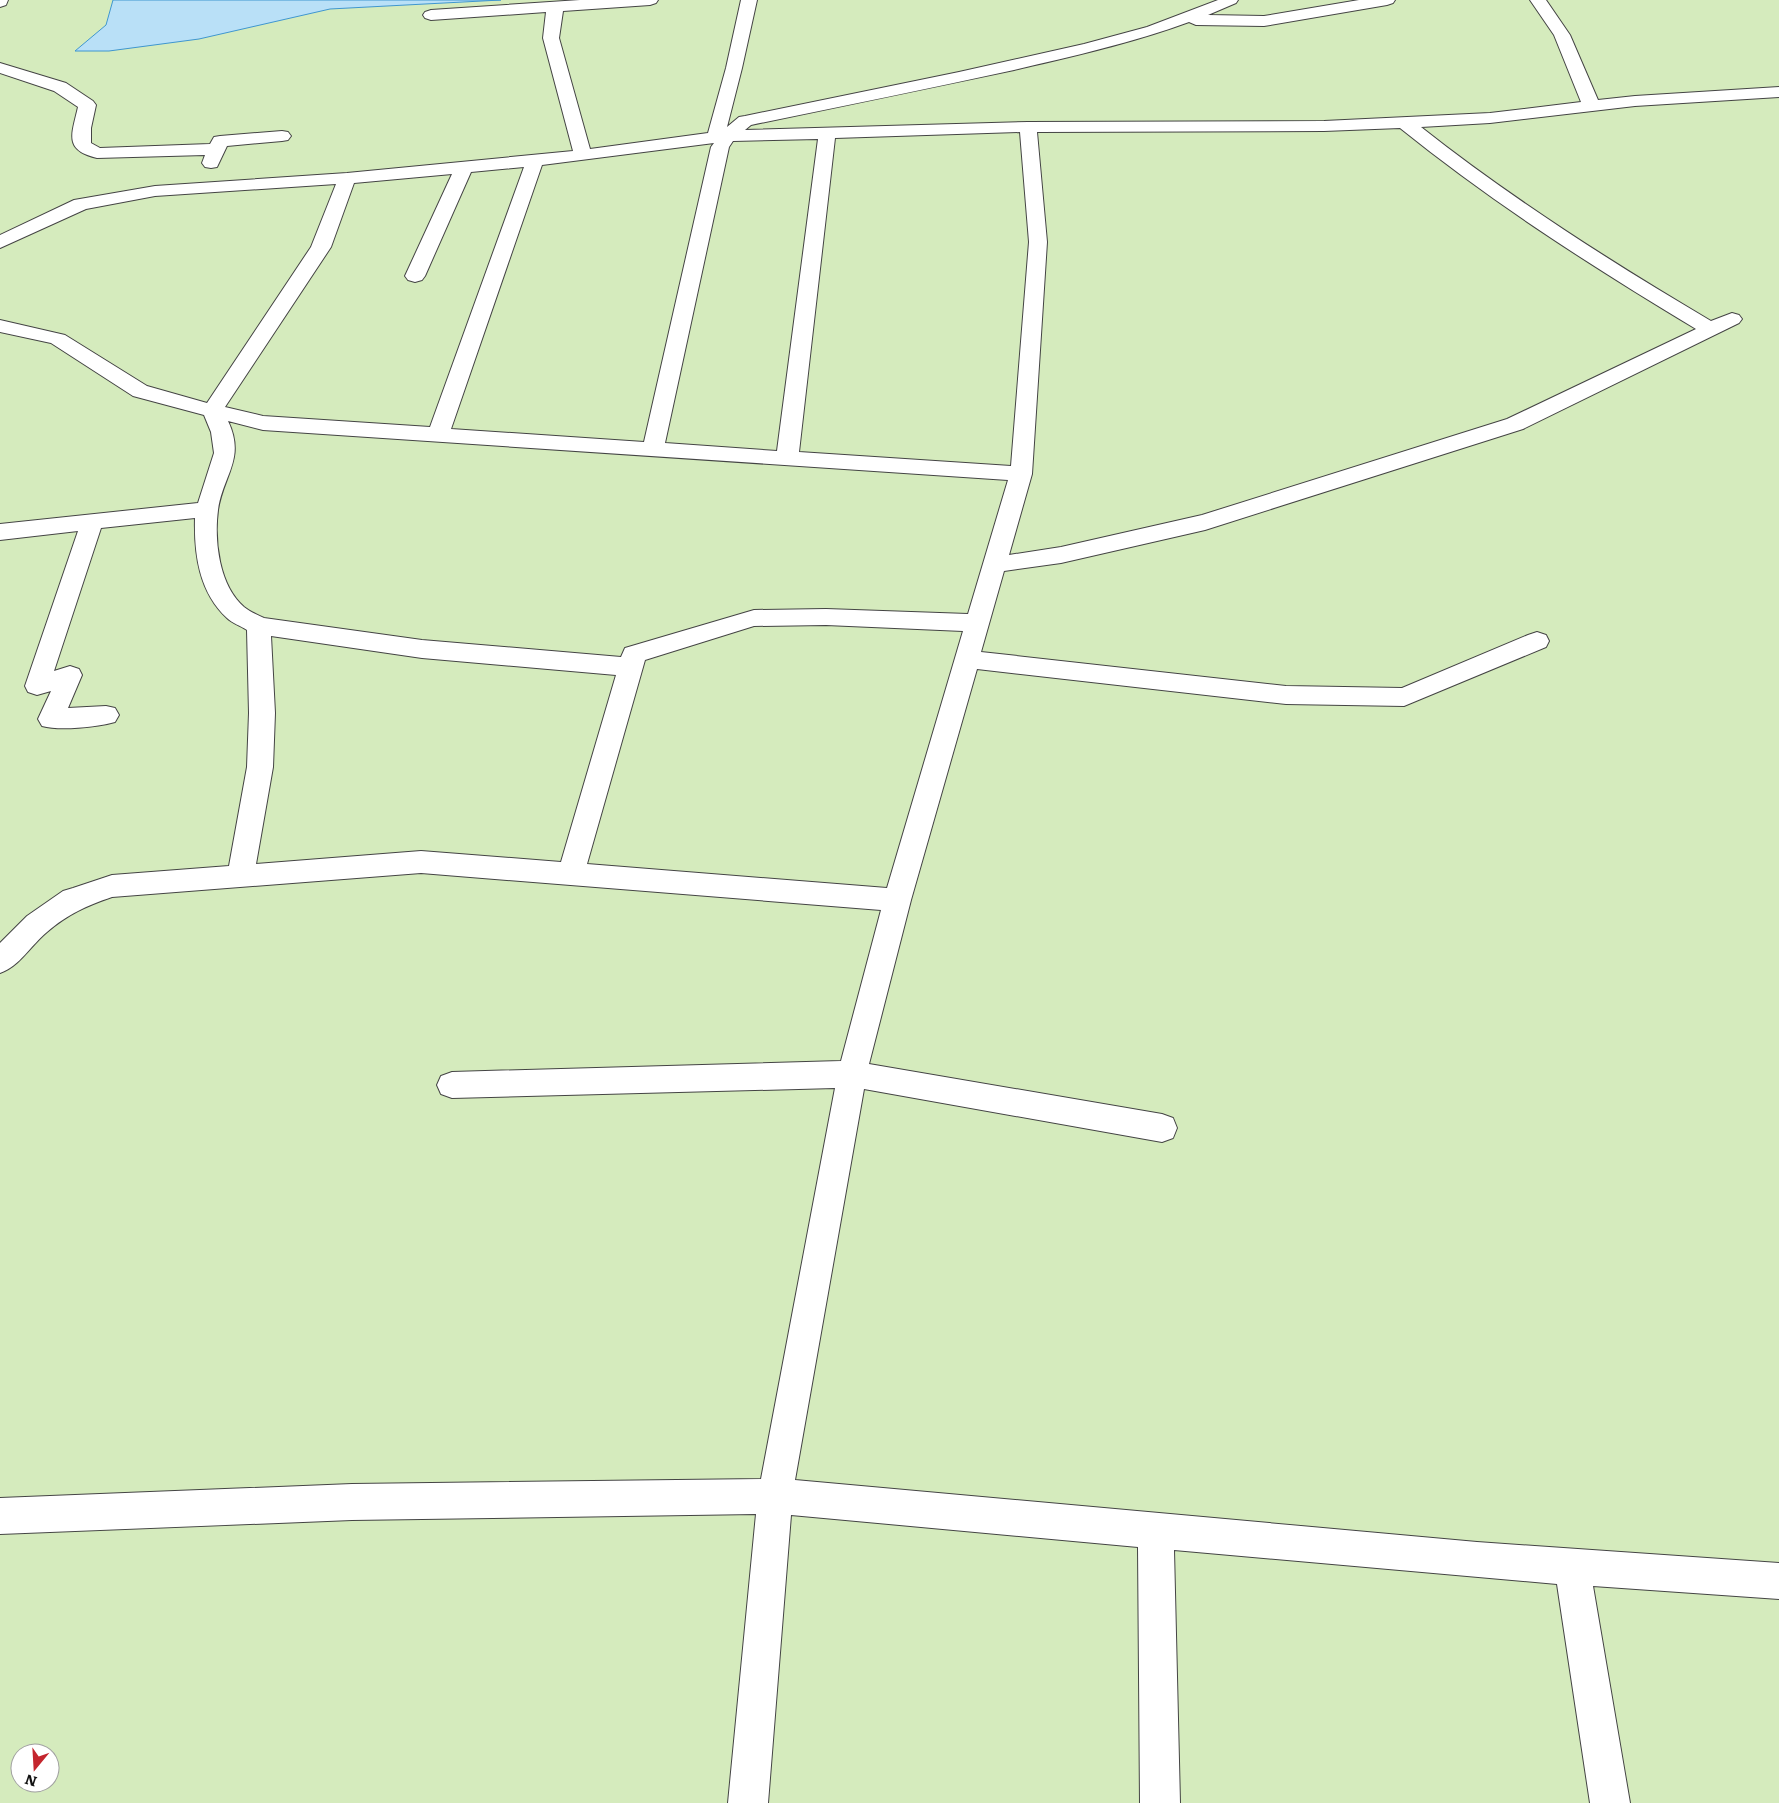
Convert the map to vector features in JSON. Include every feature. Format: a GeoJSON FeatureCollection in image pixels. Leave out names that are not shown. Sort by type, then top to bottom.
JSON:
{"type":"FeatureCollection","features":[{"type":"Feature","properties":{"kind":"street"},"geometry":{"type":"LineString","coordinates":[[431,15],[650,0]]}},
{"type":"Feature","properties":{"kind":"street"},"geometry":{"type":"LineString","coordinates":[[653,449],[720,147],[734,68],[749,0]]}},
{"type":"Feature","properties":{"kind":"street"},"geometry":{"type":"LineString","coordinates":[[721,137],[745,121],[959,78],[1088,48],[1180,20],[1230,0]]}},
{"type":"Feature","properties":{"kind":"street"},"geometry":{"type":"LineString","coordinates":[[1180,20],[1264,21],[1387,0]]}},
{"type":"Feature","properties":{"kind":"street"},"geometry":{"type":"LineString","coordinates":[[1538,0],[1562,35],[1592,106]]}},
{"type":"Feature","properties":{"kind":"street"},"geometry":{"type":"LineString","coordinates":[[555,8],[551,38],[583,156]]}},
{"type":"Feature","properties":{"kind":"street"},"geometry":{"type":"LineString","coordinates":[[0,68],[60,87],[87,105],[82,128],[82,146],[97,153],[216,149]]}},
{"type":"Feature","properties":{"kind":"street"},"geometry":{"type":"LineString","coordinates":[[0,242],[81,204],[155,191],[464,168],[583,156],[721,137],[1028,126],[1324,126],[1490,118],[1635,101],[1779,92]]}},
{"type":"Feature","properties":{"kind":"street"},"geometry":{"type":"LineString","coordinates":[[1404,122],[1452,162],[1546,228],[1614,273],[1710,329]]}},
{"type":"Feature","properties":{"kind":"street"},"geometry":{"type":"LineString","coordinates":[[748,1803],[775,1496],[852,1074],[897,900],[1021,474],[1038,242],[1028,126]]}},
{"type":"Feature","properties":{"kind":"street"},"geometry":{"type":"LineString","coordinates":[[787,458],[827,132]]}},
{"type":"Feature","properties":{"kind":"street"},"geometry":{"type":"LineString","coordinates":[[202,188],[220,140],[282,136]]}},
{"type":"Feature","properties":{"kind":"street"},"geometry":{"type":"LineString","coordinates":[[438,435],[536,161]]}},
{"type":"Feature","properties":{"kind":"street"},"geometry":{"type":"LineString","coordinates":[[415,276],[464,168]]}},
{"type":"Feature","properties":{"kind":"street"},"geometry":{"type":"LineString","coordinates":[[212,411],[321,247],[347,178]]}},
{"type":"Feature","properties":{"kind":"street"},"geometry":{"type":"LineString","coordinates":[[994,565],[1061,556],[1205,522],[1515,424],[1732,319]]}},
{"type":"Feature","properties":{"kind":"street"},"geometry":{"type":"LineString","coordinates":[[0,326],[58,339],[140,391],[263,423],[1021,474]]}},
{"type":"Feature","properties":{"kind":"street"},"geometry":{"type":"LineString","coordinates":[[212,411],[222,432],[224,453],[207,510],[206,546],[216,588],[236,613],[259,626],[422,649],[630,667]]}},
{"type":"Feature","properties":{"kind":"street"},"geometry":{"type":"LineString","coordinates":[[0,532],[207,510]]}},
{"type":"Feature","properties":{"kind":"street"},"geometry":{"type":"LineString","coordinates":[[92,522],[37,686],[70,675],[52,719],[106,715]]}},
{"type":"Feature","properties":{"kind":"street"},"geometry":{"type":"LineString","coordinates":[[571,874],[634,654],[754,618],[826,617],[978,623]]}},
{"type":"Feature","properties":{"kind":"street"},"geometry":{"type":"LineString","coordinates":[[241,876],[260,767],[262,713],[259,626]]}},
{"type":"Feature","properties":{"kind":"street"},"geometry":{"type":"LineString","coordinates":[[967,659],[1286,695],[1404,697],[1537,641]]}},
{"type":"Feature","properties":{"kind":"street"},"geometry":{"type":"LineString","coordinates":[[0,961],[37,924],[72,899],[112,886],[420,862],[897,900]]}},
{"type":"Feature","properties":{"kind":"street"},"geometry":{"type":"LineString","coordinates":[[452,1085],[852,1074],[1162,1128]]}},
{"type":"Feature","properties":{"kind":"street"},"geometry":{"type":"LineString","coordinates":[[0,1516],[352,1502],[775,1496],[1477,1560],[1779,1581]]}},
{"type":"Feature","properties":{"kind":"street"},"geometry":{"type":"LineString","coordinates":[[1156,1531],[1160,1803]]}},
{"type":"Feature","properties":{"kind":"street"},"geometry":{"type":"LineString","coordinates":[[1572,1566],[1610,1803]]}},
{"type":"Feature","properties":{"kind":"green space"},"geometry":{"type":"Polygon","coordinates":[[[0,0],[1779,0],[1779,1803],[0,1803],[0,0]]]}},
{"type":"Feature","properties":{"kind":"water"},"geometry":{"type":"Polygon","coordinates":[[[113,0],[501,0],[330,9],[199,39],[109,51],[75,51],[106,25],[113,0]]]}}]}
